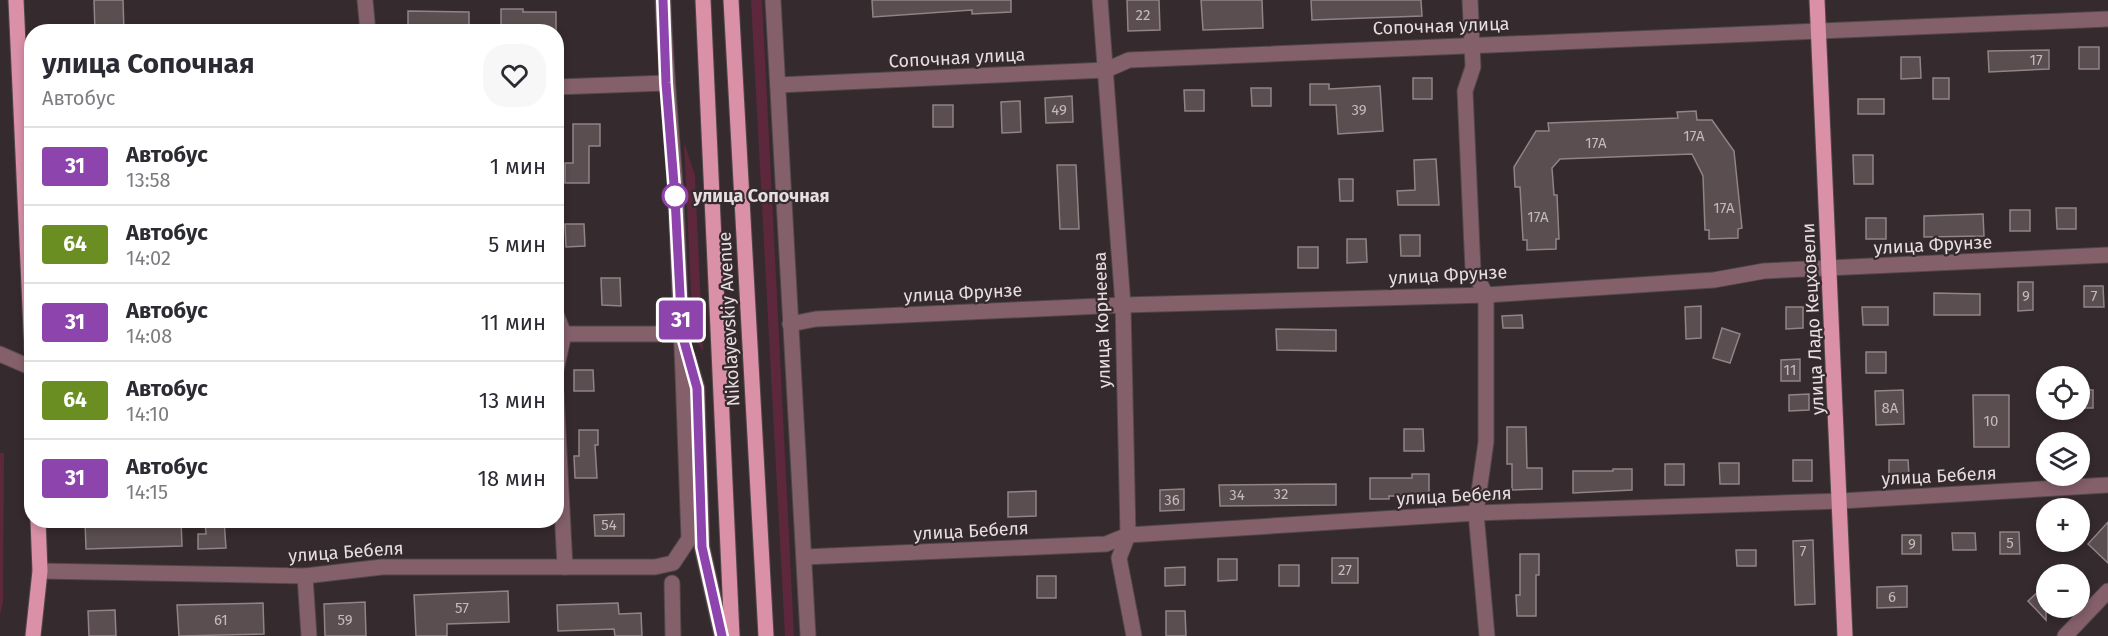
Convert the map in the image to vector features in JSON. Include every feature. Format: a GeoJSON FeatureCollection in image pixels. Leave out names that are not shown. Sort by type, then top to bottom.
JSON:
{"type":"FeatureCollection","features":[{"type":"Feature","properties":{"kind":"main road"},"geometry":{"type":"LineString","coordinates":[[16,0],[24,94]]}},
{"type":"Feature","properties":{"kind":"main road","name":"Nikolayevskiy Avenue"},"geometry":{"type":"LineString","coordinates":[[731,0],[766,636]]}},
{"type":"Feature","properties":{"kind":"main road","name":"улица Ладо Кецховели"},"geometry":{"type":"LineString","coordinates":[[1817,0],[1841,501],[1845,636]]}},
{"type":"Feature","properties":{"kind":"main road","name":"Nikolayevskiy Avenue"},"geometry":{"type":"LineString","coordinates":[[701,2],[732,636]]}},
{"type":"Feature","properties":{"kind":"main road"},"geometry":{"type":"LineString","coordinates":[[33,636],[39,571],[38,528]]}},
{"type":"Feature","properties":{"kind":"street"},"geometry":{"type":"LineString","coordinates":[[365,0],[367,24]]}},
{"type":"Feature","properties":{"kind":"street"},"geometry":{"type":"LineString","coordinates":[[663,0],[682,334],[697,388],[702,547],[722,636]]}},
{"type":"Feature","properties":{"kind":"street"},"geometry":{"type":"LineString","coordinates":[[773,0],[808,636]]}},
{"type":"Feature","properties":{"kind":"street","name":"улица Корнеева"},"geometry":{"type":"LineString","coordinates":[[1100,0],[1123,304],[1128,535],[1119,558],[1134,636]]}},
{"type":"Feature","properties":{"kind":"street"},"geometry":{"type":"LineString","coordinates":[[1470,0],[1473,67],[1465,91],[1473,270],[1486,295],[1486,442],[1476,513],[1487,636]]}},
{"type":"Feature","properties":{"kind":"street","name":"Сопочная улица"},"geometry":{"type":"LineString","coordinates":[[778,85],[1106,70],[1129,60],[1473,44],[1819,33],[2108,19]]}},
{"type":"Feature","properties":{"kind":"street"},"geometry":{"type":"LineString","coordinates":[[564,87],[666,83]]}},
{"type":"Feature","properties":{"kind":"street","name":"улица Фрунзе"},"geometry":{"type":"LineString","coordinates":[[790,324],[816,319],[1123,304],[1486,295],[1714,280],[1764,272],[2108,255]]}},
{"type":"Feature","properties":{"kind":"street"},"geometry":{"type":"LineString","coordinates":[[564,334],[682,334]]}},
{"type":"Feature","properties":{"kind":"street","name":"улица Бебеля"},"geometry":{"type":"LineString","coordinates":[[39,571],[305,576],[382,567],[655,567],[673,563],[689,539],[682,334]]}},
{"type":"Feature","properties":{"kind":"street"},"geometry":{"type":"LineString","coordinates":[[0,354],[24,364]]}},
{"type":"Feature","properties":{"kind":"street","name":"улица Бебеля"},"geometry":{"type":"LineString","coordinates":[[804,557],[1106,544],[1128,535],[1476,513],[1841,501],[2108,485]]}},
{"type":"Feature","properties":{"kind":"street"},"geometry":{"type":"LineString","coordinates":[[563,528],[565,567]]}},
{"type":"Feature","properties":{"kind":"street"},"geometry":{"type":"LineString","coordinates":[[305,576],[309,636]]}},
{"type":"Feature","properties":{"kind":"street"},"geometry":{"type":"LineString","coordinates":[[672,583],[673,636]]}},
{"type":"Feature","properties":{"kind":"street"},"geometry":{"type":"LineString","coordinates":[[2065,636],[2108,591]]}},
{"type":"Feature","properties":{"kind":"shaded area"},"geometry":{"type":"Polygon","coordinates":[[[751,0],[762,0],[794,636],[785,636],[751,0]]]}},
{"type":"Feature","properties":{"kind":"shaded area"},"geometry":{"type":"Polygon","coordinates":[[[684,142],[695,176],[703,351],[693,335],[684,142]]]}},
{"type":"Feature","properties":{"kind":"shaded area"},"geometry":{"type":"Polygon","coordinates":[[[0,453],[4,453],[3,602],[0,615],[0,453]]]}},
{"type":"Feature","properties":{"kind":"building"},"geometry":{"type":"Polygon","coordinates":[[[94,0],[123,0],[124,24],[95,24],[94,0]]]}},
{"type":"Feature","properties":{"kind":"building"},"geometry":{"type":"Polygon","coordinates":[[[872,0],[1011,0],[1011,12],[972,14],[972,10],[873,17],[872,0]]]}},
{"type":"Feature","properties":{"kind":"building"},"geometry":{"type":"Polygon","coordinates":[[[1127,0],[1159,0],[1160,30],[1128,31],[1127,0]]]}},
{"type":"Feature","properties":{"kind":"building"},"geometry":{"type":"Polygon","coordinates":[[[1201,0],[1262,0],[1263,28],[1203,30],[1201,0]]]}},
{"type":"Feature","properties":{"kind":"building"},"geometry":{"type":"Polygon","coordinates":[[[1311,0],[1421,0],[1422,16],[1312,20],[1311,0]]]}},
{"type":"Feature","properties":{"kind":"building"},"geometry":{"type":"Polygon","coordinates":[[[501,9],[556,12],[556,24],[501,24],[501,9]]]}},
{"type":"Feature","properties":{"kind":"building"},"geometry":{"type":"Polygon","coordinates":[[[408,11],[469,12],[469,24],[408,24],[408,11]]]}},
{"type":"Feature","properties":{"kind":"building"},"geometry":{"type":"Polygon","coordinates":[[[2079,47],[2099,47],[2099,69],[2079,69],[2079,47]]]}},
{"type":"Feature","properties":{"kind":"building"},"geometry":{"type":"Polygon","coordinates":[[[2049,50],[2049,69],[1989,72],[1988,51],[2049,50]]]}},
{"type":"Feature","properties":{"kind":"building"},"geometry":{"type":"Polygon","coordinates":[[[1901,57],[1920,57],[1921,78],[1901,79],[1901,57]]]}},
{"type":"Feature","properties":{"kind":"building"},"geometry":{"type":"Polygon","coordinates":[[[1413,78],[1432,78],[1432,99],[1413,99],[1413,78]]]}},
{"type":"Feature","properties":{"kind":"building"},"geometry":{"type":"Polygon","coordinates":[[[1933,78],[1949,78],[1949,99],[1933,99],[1933,78]]]}},
{"type":"Feature","properties":{"kind":"building"},"geometry":{"type":"Polygon","coordinates":[[[1310,84],[1329,84],[1329,89],[1380,86],[1383,131],[1338,134],[1336,105],[1310,105],[1310,84]]]}},
{"type":"Feature","properties":{"kind":"building"},"geometry":{"type":"Polygon","coordinates":[[[1251,88],[1271,88],[1271,106],[1252,106],[1251,88]]]}},
{"type":"Feature","properties":{"kind":"building"},"geometry":{"type":"Polygon","coordinates":[[[1184,90],[1204,90],[1204,111],[1185,111],[1184,90]]]}},
{"type":"Feature","properties":{"kind":"building"},"geometry":{"type":"Polygon","coordinates":[[[1072,96],[1073,122],[1046,123],[1045,98],[1072,96]]]}},
{"type":"Feature","properties":{"kind":"building"},"geometry":{"type":"Polygon","coordinates":[[[1858,99],[1884,99],[1884,114],[1858,114],[1858,99]]]}},
{"type":"Feature","properties":{"kind":"building"},"geometry":{"type":"Polygon","coordinates":[[[1020,101],[1021,132],[1002,133],[1001,102],[1020,101]]]}},
{"type":"Feature","properties":{"kind":"building"},"geometry":{"type":"Polygon","coordinates":[[[933,105],[953,105],[953,127],[933,127],[933,105]]]}},
{"type":"Feature","properties":{"kind":"building"},"geometry":{"type":"Polygon","coordinates":[[[1696,111],[1697,120],[1712,120],[1734,151],[1742,228],[1738,229],[1738,238],[1709,239],[1709,230],[1705,230],[1703,176],[1692,154],[1560,159],[1552,168],[1554,195],[1557,195],[1559,239],[1556,239],[1556,249],[1527,250],[1527,240],[1523,240],[1520,187],[1515,187],[1514,167],[1536,131],[1549,131],[1548,123],[1678,118],[1677,112],[1696,111]]]}},
{"type":"Feature","properties":{"kind":"building"},"geometry":{"type":"Polygon","coordinates":[[[573,124],[600,124],[600,146],[589,146],[589,183],[565,183],[565,163],[573,163],[573,124]]]}},
{"type":"Feature","properties":{"kind":"building"},"geometry":{"type":"Polygon","coordinates":[[[1853,155],[1873,155],[1873,184],[1854,184],[1853,155]]]}},
{"type":"Feature","properties":{"kind":"building"},"geometry":{"type":"Polygon","coordinates":[[[1436,159],[1439,205],[1398,205],[1397,191],[1415,190],[1414,160],[1436,159]]]}},
{"type":"Feature","properties":{"kind":"building"},"geometry":{"type":"Polygon","coordinates":[[[1057,165],[1076,165],[1079,229],[1060,229],[1057,165]]]}},
{"type":"Feature","properties":{"kind":"building"},"geometry":{"type":"Polygon","coordinates":[[[1339,179],[1353,179],[1353,201],[1340,201],[1339,179]]]}},
{"type":"Feature","properties":{"kind":"building"},"geometry":{"type":"Polygon","coordinates":[[[2056,208],[2076,208],[2076,229],[2057,229],[2056,208]]]}},
{"type":"Feature","properties":{"kind":"building"},"geometry":{"type":"Polygon","coordinates":[[[2010,210],[2030,210],[2030,231],[2010,231],[2010,210]]]}},
{"type":"Feature","properties":{"kind":"building"},"geometry":{"type":"Polygon","coordinates":[[[1983,214],[1984,236],[1924,237],[1924,216],[1983,214]]]}},
{"type":"Feature","properties":{"kind":"building"},"geometry":{"type":"Polygon","coordinates":[[[1866,218],[1886,218],[1886,239],[1866,239],[1866,218]]]}},
{"type":"Feature","properties":{"kind":"building"},"geometry":{"type":"Polygon","coordinates":[[[565,224],[584,224],[585,246],[566,247],[565,224]]]}},
{"type":"Feature","properties":{"kind":"building"},"geometry":{"type":"Polygon","coordinates":[[[1400,235],[1420,235],[1420,256],[1401,256],[1400,235]]]}},
{"type":"Feature","properties":{"kind":"building"},"geometry":{"type":"Polygon","coordinates":[[[1347,239],[1366,239],[1367,262],[1347,263],[1347,239]]]}},
{"type":"Feature","properties":{"kind":"building"},"geometry":{"type":"Polygon","coordinates":[[[1298,247],[1318,247],[1318,268],[1298,268],[1298,247]]]}},
{"type":"Feature","properties":{"kind":"building"},"geometry":{"type":"Polygon","coordinates":[[[601,278],[620,278],[621,306],[602,305],[601,278]]]}},
{"type":"Feature","properties":{"kind":"building"},"geometry":{"type":"Polygon","coordinates":[[[2018,282],[2033,282],[2033,310],[2018,311],[2018,282]]]}},
{"type":"Feature","properties":{"kind":"building"},"geometry":{"type":"Polygon","coordinates":[[[2084,286],[2103,286],[2104,307],[2084,307],[2084,286]]]}},
{"type":"Feature","properties":{"kind":"building"},"geometry":{"type":"Polygon","coordinates":[[[1934,293],[1980,294],[1980,315],[1934,315],[1934,293]]]}},
{"type":"Feature","properties":{"kind":"building"},"geometry":{"type":"Polygon","coordinates":[[[1701,306],[1701,338],[1686,339],[1685,307],[1701,306]]]}},
{"type":"Feature","properties":{"kind":"building"},"geometry":{"type":"Polygon","coordinates":[[[1786,307],[1803,307],[1803,328],[1786,329],[1786,307]]]}},
{"type":"Feature","properties":{"kind":"building"},"geometry":{"type":"Polygon","coordinates":[[[1862,307],[1888,307],[1888,325],[1863,325],[1862,307]]]}},
{"type":"Feature","properties":{"kind":"building"},"geometry":{"type":"Polygon","coordinates":[[[1522,315],[1523,328],[1503,328],[1502,316],[1522,315]]]}},
{"type":"Feature","properties":{"kind":"building"},"geometry":{"type":"Polygon","coordinates":[[[1722,328],[1740,334],[1730,363],[1713,358],[1722,328]]]}},
{"type":"Feature","properties":{"kind":"building"},"geometry":{"type":"Polygon","coordinates":[[[1276,329],[1336,330],[1336,351],[1277,350],[1276,329]]]}},
{"type":"Feature","properties":{"kind":"building"},"geometry":{"type":"Polygon","coordinates":[[[1866,352],[1886,352],[1886,373],[1866,373],[1866,352]]]}},
{"type":"Feature","properties":{"kind":"building"},"geometry":{"type":"Polygon","coordinates":[[[1800,359],[1800,381],[1781,381],[1781,360],[1800,359]]]}},
{"type":"Feature","properties":{"kind":"building"},"geometry":{"type":"Polygon","coordinates":[[[574,370],[593,370],[594,391],[574,391],[574,370]]]}},
{"type":"Feature","properties":{"kind":"building"},"geometry":{"type":"Polygon","coordinates":[[[1903,390],[1904,424],[1876,425],[1875,391],[1903,390]]]}},
{"type":"Feature","properties":{"kind":"building"},"geometry":{"type":"Polygon","coordinates":[[[2090,390],[2093,390],[2093,408],[2090,408],[2090,390]]]}},
{"type":"Feature","properties":{"kind":"building"},"geometry":{"type":"Polygon","coordinates":[[[1809,394],[1809,410],[1789,411],[1789,395],[1809,394]]]}},
{"type":"Feature","properties":{"kind":"building"},"geometry":{"type":"Polygon","coordinates":[[[1973,395],[2009,395],[2009,447],[1974,447],[1973,395]]]}},
{"type":"Feature","properties":{"kind":"building"},"geometry":{"type":"Polygon","coordinates":[[[1507,427],[1526,427],[1527,468],[1542,468],[1542,489],[1512,490],[1512,464],[1507,464],[1507,427]]]}},
{"type":"Feature","properties":{"kind":"building"},"geometry":{"type":"Polygon","coordinates":[[[1404,429],[1423,429],[1424,451],[1404,451],[1404,429]]]}},
{"type":"Feature","properties":{"kind":"building"},"geometry":{"type":"Polygon","coordinates":[[[579,430],[598,430],[598,445],[595,445],[597,478],[575,478],[574,456],[579,456],[579,430]]]}},
{"type":"Feature","properties":{"kind":"building"},"geometry":{"type":"Polygon","coordinates":[[[1793,460],[1812,460],[1812,481],[1793,481],[1793,460]]]}},
{"type":"Feature","properties":{"kind":"building"},"geometry":{"type":"Polygon","coordinates":[[[1889,460],[1908,460],[1909,475],[1889,475],[1889,460]]]}},
{"type":"Feature","properties":{"kind":"building"},"geometry":{"type":"Polygon","coordinates":[[[1719,463],[1739,463],[1739,484],[1720,484],[1719,463]]]}},
{"type":"Feature","properties":{"kind":"building"},"geometry":{"type":"Polygon","coordinates":[[[1665,464],[1684,464],[1684,485],[1665,485],[1665,464]]]}},
{"type":"Feature","properties":{"kind":"building"},"geometry":{"type":"Polygon","coordinates":[[[1613,469],[1632,469],[1632,490],[1573,493],[1573,471],[1613,471],[1613,469]]]}},
{"type":"Feature","properties":{"kind":"building"},"geometry":{"type":"Polygon","coordinates":[[[1412,474],[1429,474],[1429,496],[1389,496],[1389,499],[1370,499],[1370,478],[1412,478],[1412,474]]]}},
{"type":"Feature","properties":{"kind":"building"},"geometry":{"type":"Polygon","coordinates":[[[1336,484],[1336,505],[1220,506],[1219,485],[1336,484]]]}},
{"type":"Feature","properties":{"kind":"building"},"geometry":{"type":"Polygon","coordinates":[[[1184,489],[1184,510],[1160,511],[1160,490],[1184,489]]]}},
{"type":"Feature","properties":{"kind":"building"},"geometry":{"type":"Polygon","coordinates":[[[1036,491],[1036,516],[1008,517],[1008,492],[1036,491]]]}},
{"type":"Feature","properties":{"kind":"building"},"geometry":{"type":"Polygon","coordinates":[[[624,514],[624,536],[595,536],[594,515],[624,514]]]}},
{"type":"Feature","properties":{"kind":"building"},"geometry":{"type":"Polygon","coordinates":[[[2108,522],[2108,563],[2090,546],[2090,542],[2108,522]]]}},
{"type":"Feature","properties":{"kind":"building"},"geometry":{"type":"Polygon","coordinates":[[[85,528],[181,528],[182,546],[86,549],[85,528]]]}},
{"type":"Feature","properties":{"kind":"building"},"geometry":{"type":"Polygon","coordinates":[[[206,528],[225,528],[226,548],[198,549],[198,534],[206,534],[206,528]]]}},
{"type":"Feature","properties":{"kind":"building"},"geometry":{"type":"Polygon","coordinates":[[[2000,532],[2019,532],[2020,554],[2000,554],[2000,532]]]}},
{"type":"Feature","properties":{"kind":"building"},"geometry":{"type":"Polygon","coordinates":[[[1952,533],[1975,533],[1976,550],[1953,550],[1952,533]]]}},
{"type":"Feature","properties":{"kind":"building"},"geometry":{"type":"Polygon","coordinates":[[[1902,535],[1921,535],[1921,554],[1902,554],[1902,535]]]}},
{"type":"Feature","properties":{"kind":"building"},"geometry":{"type":"Polygon","coordinates":[[[1813,540],[1815,604],[1795,605],[1793,541],[1813,540]]]}},
{"type":"Feature","properties":{"kind":"building"},"geometry":{"type":"Polygon","coordinates":[[[1736,550],[1756,550],[1756,566],[1737,566],[1736,550]]]}},
{"type":"Feature","properties":{"kind":"building"},"geometry":{"type":"Polygon","coordinates":[[[1520,554],[1539,554],[1539,575],[1536,575],[1536,616],[1517,616],[1516,595],[1520,595],[1520,554]]]}},
{"type":"Feature","properties":{"kind":"building"},"geometry":{"type":"Polygon","coordinates":[[[1332,558],[1358,558],[1358,583],[1332,583],[1332,558]]]}},
{"type":"Feature","properties":{"kind":"building"},"geometry":{"type":"Polygon","coordinates":[[[1218,559],[1237,559],[1237,580],[1218,581],[1218,559]]]}},
{"type":"Feature","properties":{"kind":"building"},"geometry":{"type":"Polygon","coordinates":[[[1279,565],[1299,565],[1299,586],[1279,586],[1279,565]]]}},
{"type":"Feature","properties":{"kind":"building"},"geometry":{"type":"Polygon","coordinates":[[[1185,567],[1185,585],[1165,586],[1165,568],[1185,567]]]}},
{"type":"Feature","properties":{"kind":"building"},"geometry":{"type":"Polygon","coordinates":[[[1037,576],[1056,576],[1056,598],[1037,598],[1037,576]]]}},
{"type":"Feature","properties":{"kind":"building"},"geometry":{"type":"Polygon","coordinates":[[[1907,586],[1907,607],[1877,608],[1877,587],[1907,586]]]}},
{"type":"Feature","properties":{"kind":"building"},"geometry":{"type":"Polygon","coordinates":[[[508,591],[509,622],[447,624],[447,636],[416,636],[414,595],[508,591]]]}},
{"type":"Feature","properties":{"kind":"building"},"geometry":{"type":"Polygon","coordinates":[[[2036,594],[2036,609],[2028,601],[2036,594]]]}},
{"type":"Feature","properties":{"kind":"building"},"geometry":{"type":"Polygon","coordinates":[[[365,602],[366,636],[325,636],[324,604],[365,602]]]}},
{"type":"Feature","properties":{"kind":"building"},"geometry":{"type":"Polygon","coordinates":[[[263,603],[264,634],[179,636],[177,605],[263,603]]]}},
{"type":"Feature","properties":{"kind":"building"},"geometry":{"type":"Polygon","coordinates":[[[618,603],[619,614],[641,613],[642,636],[615,636],[614,629],[558,631],[557,605],[618,603]]]}},
{"type":"Feature","properties":{"kind":"building"},"geometry":{"type":"Polygon","coordinates":[[[115,610],[116,636],[89,636],[88,611],[115,610]]]}},
{"type":"Feature","properties":{"kind":"building"},"geometry":{"type":"Polygon","coordinates":[[[1166,611],[1185,611],[1186,636],[1166,636],[1166,611]]]}},
{"type":"Feature","properties":{"kind":"bus line","name":"31"},"geometry":{"type":"LineString","coordinates":[[663,0],[682,334],[697,388],[702,547],[722,636]]}},
{"type":"Feature","properties":{"kind":"place","name":"улица Сопочная"},"geometry":{"type":"Point","coordinates":[675,196]}}]}
